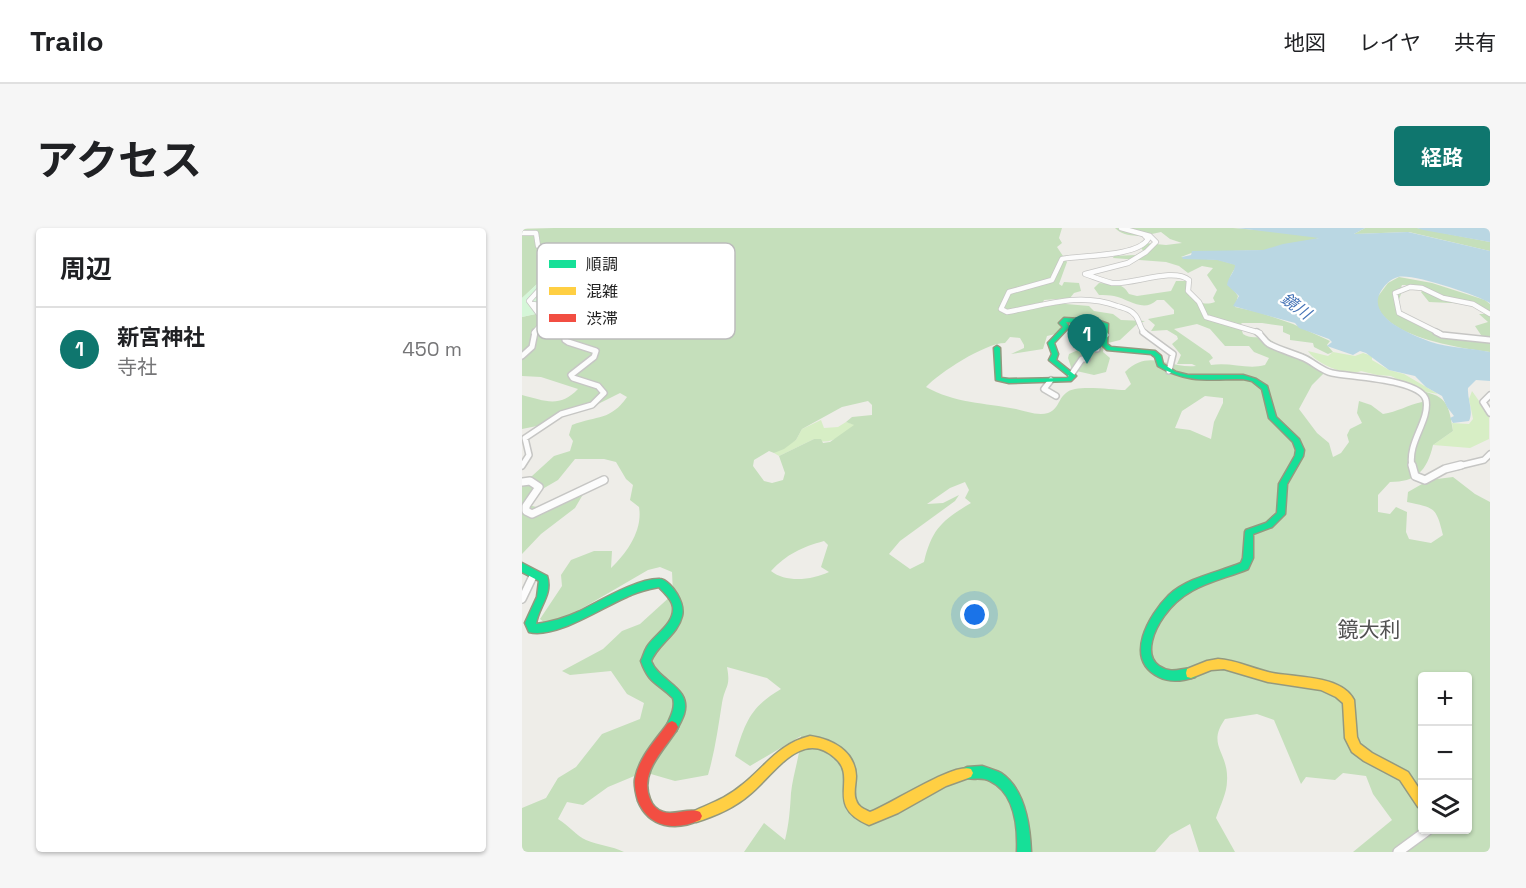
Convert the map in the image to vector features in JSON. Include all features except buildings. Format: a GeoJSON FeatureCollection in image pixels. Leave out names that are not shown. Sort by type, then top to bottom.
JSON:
{"type":"FeatureCollection","features":[{"type":"Feature","properties":{"kind":"street"},"geometry":{"type":"LineString","coordinates":[[1121,228],[1142,233],[1156,242],[1143,255],[1109,269],[1085,274],[1113,283],[1155,279],[1174,274],[1183,275],[1190,280],[1188,291],[1199,302],[1206,317],[1260,333],[1267,343],[1306,359],[1329,373],[1360,376],[1413,388],[1426,399],[1427,407],[1414,440],[1411,458],[1415,476],[1425,480],[1446,469],[1484,460],[1490,454]]}},
{"type":"Feature","properties":{"kind":"street"},"geometry":{"type":"LineString","coordinates":[[522,233],[536,233],[538,243]]}},
{"type":"Feature","properties":{"kind":"street"},"geometry":{"type":"LineString","coordinates":[[1142,233],[1148,239],[1145,244],[1135,249],[1100,257],[1062,259],[1052,280],[1043,284],[1027,285],[1009,292],[1001,309],[1007,312],[1082,298],[1100,300],[1131,311],[1136,315],[1142,331],[1173,354],[1169,371]]}},
{"type":"Feature","properties":{"kind":"street"},"geometry":{"type":"LineString","coordinates":[[1490,314],[1473,304],[1443,298],[1422,288],[1410,287],[1395,293],[1399,314],[1411,321],[1442,335],[1490,340]]}},
{"type":"Feature","properties":{"kind":"street"},"geometry":{"type":"LineString","coordinates":[[537,293],[529,301],[537,311]]}},
{"type":"Feature","properties":{"kind":"street"},"geometry":{"type":"LineString","coordinates":[[532,304],[537,305]]}},
{"type":"Feature","properties":{"kind":"street"},"geometry":{"type":"LineString","coordinates":[[532,304],[537,307]]}},
{"type":"Feature","properties":{"kind":"street"},"geometry":{"type":"LineString","coordinates":[[1071,375],[1052,360],[1055,354],[1051,343],[1066,327],[1063,320],[1106,325],[1104,344],[1109,349],[1153,352],[1158,356],[1160,365],[1177,376],[1187,378],[1233,376],[1257,382],[1268,392],[1272,416],[1297,443],[1300,451],[1299,458],[1288,472],[1282,485],[1281,514],[1269,525],[1248,532],[1249,560],[1239,568],[1189,586],[1175,596],[1152,625],[1145,644],[1146,658],[1152,667],[1168,675],[1180,676],[1202,666],[1216,664],[1337,691],[1348,700],[1351,740],[1356,747],[1367,757],[1399,771],[1408,780],[1418,796]]}},
{"type":"Feature","properties":{"kind":"street"},"geometry":{"type":"LineString","coordinates":[[522,356],[532,347],[534,333],[537,329]]}},
{"type":"Feature","properties":{"kind":"street"},"geometry":{"type":"LineString","coordinates":[[1097,349],[1097,342],[1106,335]]}},
{"type":"Feature","properties":{"kind":"street"},"geometry":{"type":"LineString","coordinates":[[522,466],[529,455],[525,438],[561,414],[592,405],[604,393],[598,386],[582,382],[571,375],[594,357],[596,351],[568,342],[567,339]]}},
{"type":"Feature","properties":{"kind":"street"},"geometry":{"type":"LineString","coordinates":[[997,348],[998,379],[1010,381],[1069,380],[1072,379],[1071,375],[1082,359],[1087,358]]}},
{"type":"Feature","properties":{"kind":"street"},"geometry":{"type":"LineString","coordinates":[[1051,380],[1044,389],[1056,396]]}},
{"type":"Feature","properties":{"kind":"street"},"geometry":{"type":"LineString","coordinates":[[1490,395],[1483,402],[1490,413]]}},
{"type":"Feature","properties":{"kind":"street"},"geometry":{"type":"LineString","coordinates":[[522,482],[530,481],[540,487],[526,506],[526,511],[532,514],[604,480]]}},
{"type":"Feature","properties":{"kind":"street"},"geometry":{"type":"LineString","coordinates":[[522,567],[544,579],[546,585],[546,594],[532,615],[530,623],[532,629],[539,630],[583,615],[642,585],[661,583],[671,591],[676,601],[678,614],[675,622],[653,647],[645,663],[648,671],[676,689],[681,696],[681,707],[675,722],[640,779],[643,799],[654,816],[663,819],[697,816],[744,791],[801,741],[820,741],[847,758],[852,767],[849,800],[853,811],[868,819],[897,809],[927,789],[961,773],[986,773],[1003,781],[1016,801],[1024,822],[1024,852]]}},
{"type":"Feature","properties":{"kind":"street"},"geometry":{"type":"LineString","coordinates":[[522,599],[534,574]]}},
{"type":"Feature","properties":{"kind":"street"},"geometry":{"type":"LineString","coordinates":[[1398,852],[1423,834]]}},
{"type":"Feature","properties":{"kind":"green space"},"geometry":{"type":"Polygon","coordinates":[[[1062,228],[1059,238],[1062,243],[1057,247],[1067,262],[1059,284],[1062,286],[1064,282],[1079,283],[1081,291],[1074,293],[1070,298],[1044,300],[1043,302],[1089,306],[1094,311],[1113,314],[1121,320],[1145,321],[1136,325],[1120,340],[1104,344],[1103,352],[1110,358],[1106,372],[1094,375],[1072,370],[1069,354],[1078,350],[1086,351],[1103,332],[1104,324],[1091,318],[1074,317],[1073,326],[1064,332],[1047,336],[1043,349],[1011,354],[1024,348],[1024,345],[1020,338],[1010,337],[1005,343],[986,348],[963,360],[926,387],[970,402],[1040,414],[1052,411],[1063,395],[1071,390],[1085,388],[1125,390],[1131,384],[1125,372],[1143,361],[1196,366],[1177,364],[1181,355],[1172,344],[1178,339],[1177,336],[1167,330],[1151,331],[1155,325],[1148,319],[1174,314],[1174,310],[1164,300],[1141,305],[1114,296],[1099,295],[1094,288],[1099,283],[1116,284],[1123,287],[1129,294],[1137,296],[1171,291],[1176,281],[1189,281],[1189,296],[1208,304],[1215,302],[1213,298],[1217,290],[1207,275],[1213,268],[1202,266],[1188,273],[1179,266],[1166,262],[1113,258],[1114,256],[1136,255],[1143,251],[1141,247],[1145,243],[1166,245],[1182,243],[1170,239],[1161,232],[1131,235],[1115,228],[1233,228],[1317,235],[1320,238],[1269,250],[1194,252],[1181,257],[1219,260],[1237,265],[1230,280],[1238,296],[1235,307],[1293,324],[1330,341],[1327,345],[1333,352],[1328,354],[1314,347],[1313,343],[1290,340],[1290,335],[1283,332],[1283,326],[1262,323],[1242,323],[1240,325],[1246,336],[1266,338],[1280,346],[1307,355],[1321,366],[1325,372],[1312,385],[1299,409],[1317,433],[1329,443],[1333,457],[1341,453],[1349,442],[1347,435],[1350,429],[1362,423],[1357,413],[1359,401],[1371,405],[1383,414],[1422,402],[1421,391],[1437,396],[1446,404],[1453,431],[1433,445],[1424,468],[1419,473],[1407,480],[1390,482],[1378,495],[1378,512],[1390,514],[1396,507],[1407,512],[1406,532],[1409,539],[1431,543],[1443,535],[1436,513],[1428,507],[1407,502],[1408,492],[1429,480],[1453,477],[1490,502],[1490,852],[1353,852],[1392,820],[1373,794],[1366,776],[1343,773],[1335,780],[1306,777],[1301,784],[1274,720],[1257,714],[1225,719],[1218,736],[1227,771],[1227,786],[1216,818],[1235,852],[1199,852],[1190,824],[1170,835],[1155,852],[744,852],[764,823],[785,840],[801,736],[750,766],[735,756],[742,734],[755,709],[781,689],[767,678],[727,667],[728,683],[723,697],[708,775],[675,781],[644,772],[608,787],[583,805],[567,802],[558,819],[586,840],[624,852],[522,852],[522,808],[546,798],[558,778],[576,767],[602,734],[640,719],[644,703],[627,694],[611,671],[570,675],[562,671],[603,649],[622,631],[640,624],[673,594],[672,572],[660,567],[648,570],[550,627],[540,619],[562,586],[561,575],[571,560],[594,551],[612,551],[611,568],[623,555],[632,540],[640,516],[639,507],[630,500],[633,485],[626,479],[616,462],[604,459],[575,459],[558,480],[539,491],[530,501],[532,506],[549,508],[585,491],[575,508],[541,534],[522,554],[522,478],[532,476],[554,456],[570,451],[573,441],[569,435],[572,425],[609,414],[627,397],[620,393],[594,406],[560,414],[542,425],[522,429],[522,395],[545,401],[558,401],[565,399],[578,389],[541,377],[522,376],[522,317],[537,314],[537,339],[735,339],[735,243],[537,243],[537,284],[522,298],[522,229],[1062,228]],[[1197,324],[1174,329],[1210,354],[1213,358],[1209,361],[1211,365],[1259,366],[1265,365],[1269,358],[1254,352],[1249,346],[1225,346],[1210,329],[1197,324]],[[1205,396],[1182,411],[1175,428],[1190,430],[1211,439],[1214,422],[1223,398],[1205,396]],[[868,401],[842,407],[802,429],[796,440],[784,449],[774,453],[769,451],[754,460],[753,466],[764,481],[772,483],[783,480],[785,473],[779,456],[814,439],[821,439],[823,443],[830,442],[854,425],[846,422],[852,417],[872,415],[872,405],[868,401]],[[965,482],[950,488],[927,504],[943,503],[959,495],[955,501],[900,541],[889,554],[910,569],[924,562],[931,541],[940,526],[971,503],[965,498],[969,490],[965,482]],[[824,541],[795,552],[771,571],[791,579],[815,577],[829,572],[821,567],[828,545],[824,541]]]}},
{"type":"Feature","properties":{"kind":"green space"},"geometry":{"type":"Polygon","coordinates":[[[1365,228],[1417,228],[1490,242],[1490,251],[1409,232],[1354,234],[1365,228]]]}},
{"type":"Feature","properties":{"kind":"green space"},"geometry":{"type":"Polygon","coordinates":[[[1399,277],[1432,283],[1485,300],[1490,304],[1490,313],[1474,304],[1429,302],[1421,292],[1423,290],[1421,288],[1414,285],[1402,285],[1396,308],[1425,327],[1483,338],[1475,326],[1488,322],[1479,314],[1490,314],[1490,352],[1423,338],[1391,323],[1381,312],[1376,299],[1388,283],[1399,277]]]}},
{"type":"Feature","properties":{"kind":"green space"},"geometry":{"type":"Polygon","coordinates":[[[537,284],[537,314],[522,317],[522,298],[537,284]]]}},
{"type":"Feature","properties":{"kind":"green space"},"geometry":{"type":"Polygon","coordinates":[[[1308,351],[1328,356],[1333,352],[1355,356],[1363,353],[1372,356],[1372,360],[1389,370],[1404,374],[1438,394],[1421,391],[1391,376],[1361,371],[1340,371],[1325,365],[1308,351]]]}},
{"type":"Feature","properties":{"kind":"green space"},"geometry":{"type":"Polygon","coordinates":[[[1472,391],[1489,415],[1489,439],[1470,448],[1433,445],[1453,431],[1452,423],[1469,424],[1473,419],[1469,399],[1472,391]]]}},
{"type":"Feature","properties":{"kind":"green space"},"geometry":{"type":"Polygon","coordinates":[[[821,420],[824,428],[838,427],[846,422],[855,425],[830,441],[814,439],[779,456],[774,453],[796,440],[802,429],[821,420]]]}},
{"type":"Feature","properties":{"kind":"water","name":"鏡川"},"geometry":{"type":"Polygon","coordinates":[[[1237,228],[1365,228],[1354,234],[1408,232],[1490,251],[1490,303],[1444,286],[1405,277],[1398,277],[1388,282],[1378,300],[1379,309],[1385,317],[1413,335],[1438,344],[1490,352],[1490,381],[1476,380],[1468,388],[1471,413],[1469,421],[1453,423],[1450,418],[1454,416],[1442,396],[1426,387],[1415,376],[1389,370],[1366,353],[1360,351],[1353,355],[1327,346],[1332,342],[1329,339],[1299,328],[1295,323],[1233,306],[1239,296],[1227,285],[1235,265],[1217,260],[1183,259],[1182,257],[1191,255],[1192,251],[1263,250],[1319,238],[1237,228]]]}},
{"type":"Feature","properties":{"kind":"water"},"geometry":{"type":"Polygon","coordinates":[[[1417,228],[1490,228],[1490,242],[1423,230],[1417,228]]]}},
{"type":"Feature","properties":{"kind":"traffic: fast"},"geometry":{"type":"LineString","coordinates":[[997,348],[998,379],[1009,381],[1069,380],[1073,376],[1052,360],[1055,354],[1051,343],[1066,327],[1062,323],[1064,320],[1097,322],[1106,325],[1104,344],[1109,349],[1153,352],[1158,356],[1160,365],[1174,373],[1188,377],[1243,377],[1254,380],[1265,388],[1273,418],[1296,441],[1300,450],[1283,484],[1281,514],[1269,525],[1249,532],[1248,558],[1245,566],[1198,582],[1181,592],[1166,605],[1148,638],[1147,659],[1153,668],[1171,676],[1191,673]]}},
{"type":"Feature","properties":{"kind":"traffic: fast"},"geometry":{"type":"LineString","coordinates":[[522,567],[544,579],[544,591],[530,623],[533,629],[567,622],[628,592],[661,583],[673,596],[678,607],[677,617],[650,651],[646,661],[656,678],[677,694],[680,702],[679,712],[672,727]]}},
{"type":"Feature","properties":{"kind":"traffic: fast"},"geometry":{"type":"LineString","coordinates":[[967,773],[982,772],[995,776],[1013,796],[1022,824],[1024,852]]}},
{"type":"Feature","properties":{"kind":"traffic: slow"},"geometry":{"type":"LineString","coordinates":[[1191,673],[1211,665],[1224,664],[1268,677],[1331,688],[1348,700],[1351,738],[1356,748],[1404,776],[1418,797]]}},
{"type":"Feature","properties":{"kind":"traffic: slow"},"geometry":{"type":"LineString","coordinates":[[696,816],[715,809],[739,795],[787,751],[810,742],[823,744],[838,752],[846,760],[849,769],[851,805],[857,812],[869,819],[941,782],[967,773]]}},
{"type":"Feature","properties":{"kind":"traffic: jam"},"geometry":{"type":"LineString","coordinates":[[672,727],[644,769],[641,782],[642,794],[648,808],[658,817],[680,819],[696,816]]}},
{"type":"Feature","properties":{"kind":"place","name":"新宮神社"},"geometry":{"type":"Point","coordinates":[1087,364]}},
{"type":"Feature","properties":{"kind":"district","name":"鏡大利"},"geometry":{"type":"Point","coordinates":[1369,629]}}]}
